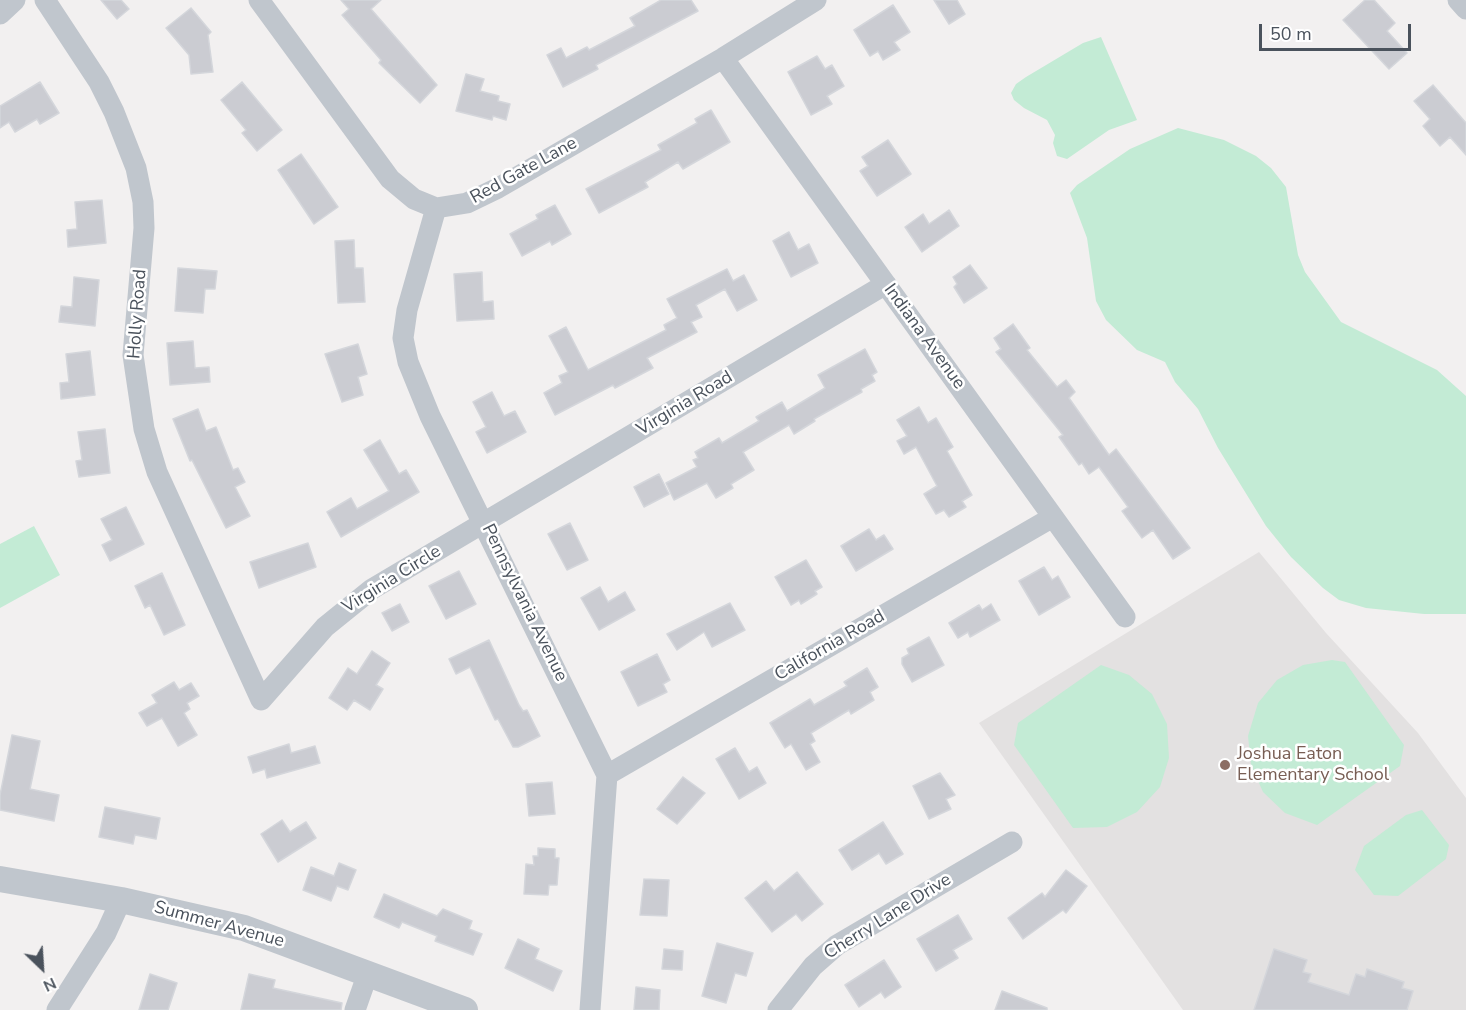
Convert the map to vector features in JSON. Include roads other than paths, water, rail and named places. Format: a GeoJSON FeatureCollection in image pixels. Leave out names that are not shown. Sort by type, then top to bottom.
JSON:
{"type":"FeatureCollection","features":[{"type":"Feature","properties":{"kind":"street"},"geometry":{"type":"LineString","coordinates":[[0,14],[15,0]]}},
{"type":"Feature","properties":{"kind":"street","name":"Holly Road"},"geometry":{"type":"LineString","coordinates":[[45,0],[99,82],[114,112],[136,168],[143,202],[144,228],[133,355],[144,429],[157,472],[261,700]]}},
{"type":"Feature","properties":{"kind":"street"},"geometry":{"type":"LineString","coordinates":[[259,0],[390,179],[414,199],[436,208]]}},
{"type":"Feature","properties":{"kind":"street","name":"Red Gate Lane"},"geometry":{"type":"LineString","coordinates":[[436,208],[457,206],[498,188],[723,58],[816,0]]}},
{"type":"Feature","properties":{"kind":"street"},"geometry":{"type":"LineString","coordinates":[[1458,0],[1466,9]]}},
{"type":"Feature","properties":{"kind":"street","name":"Indiana Avenue"},"geometry":{"type":"LineString","coordinates":[[723,58],[1125,617]]}},
{"type":"Feature","properties":{"kind":"street","name":"Pennsylvania Avenue"},"geometry":{"type":"LineString","coordinates":[[436,208],[407,310],[404,344],[414,381],[608,775]]}},
{"type":"Feature","properties":{"kind":"street","name":"Virginia Road"},"geometry":{"type":"LineString","coordinates":[[484,524],[886,284]]}},
{"type":"Feature","properties":{"kind":"street","name":"California Road"},"geometry":{"type":"LineString","coordinates":[[608,775],[1053,517]]}},
{"type":"Feature","properties":{"kind":"street","name":"Virginia Circle"},"geometry":{"type":"LineString","coordinates":[[261,700],[324,627],[354,601],[484,524]]}},
{"type":"Feature","properties":{"kind":"street"},"geometry":{"type":"LineString","coordinates":[[590,1010],[608,775]]}},
{"type":"Feature","properties":{"kind":"street","name":"Cherry Lane Drive"},"geometry":{"type":"LineString","coordinates":[[778,1010],[813,966],[837,945],[1012,842]]}},
{"type":"Feature","properties":{"kind":"street","name":"Summer Avenue"},"geometry":{"type":"LineString","coordinates":[[0,879],[121,900],[244,928],[465,1010]]}},
{"type":"Feature","properties":{"kind":"street"},"geometry":{"type":"LineString","coordinates":[[57,1010],[106,933],[121,900]]}},
{"type":"Feature","properties":{"kind":"street"},"geometry":{"type":"LineString","coordinates":[[355,1010],[368,973]]}},
{"type":"Feature","properties":{"kind":"place","name":"Joshua Eaton Elementary School"},"geometry":{"type":"Point","coordinates":[1225,765]}}]}
